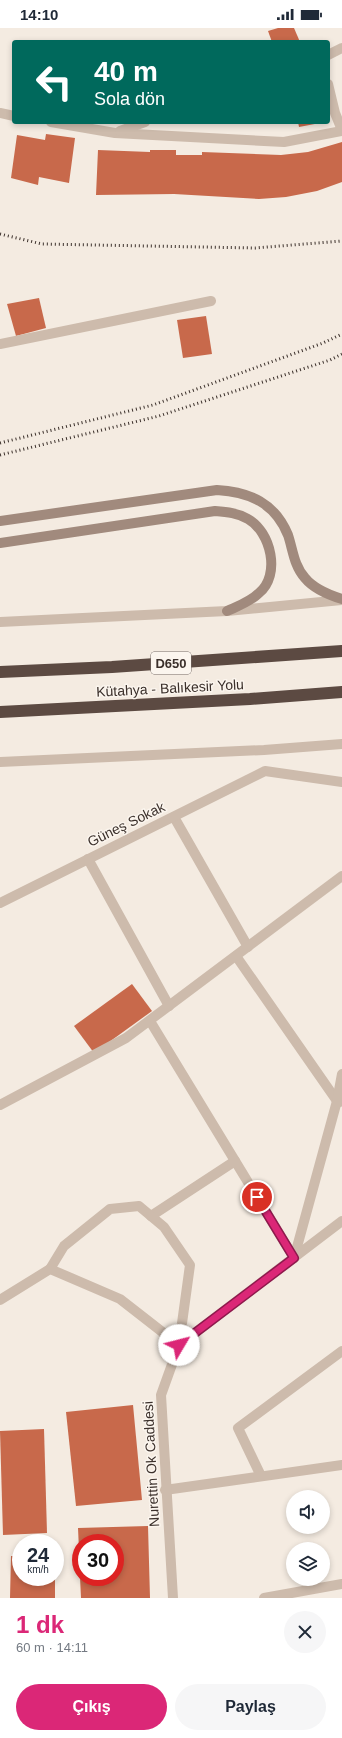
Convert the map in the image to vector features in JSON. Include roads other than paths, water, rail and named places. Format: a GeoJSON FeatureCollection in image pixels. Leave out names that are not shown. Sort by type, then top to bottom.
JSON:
{"type":"FeatureCollection","features":[{"type":"Feature","properties":{"kind":"highway","name":"Kütahya - Balıkesir Yolu"},"geometry":{"type":"LineString","coordinates":[[0,672],[112,667],[342,651]]}},
{"type":"Feature","properties":{"kind":"highway","name":"Kütahya - Balıkesir Yolu"},"geometry":{"type":"LineString","coordinates":[[0,712],[250,699],[342,692]]}},
{"type":"Feature","properties":{"kind":"main road"},"geometry":{"type":"LineString","coordinates":[[0,521],[218,490],[237,491],[253,497],[268,507],[279,519],[288,535],[296,565],[305,578],[321,591],[342,599]]}},
{"type":"Feature","properties":{"kind":"main road"},"geometry":{"type":"LineString","coordinates":[[0,544],[215,511],[232,513],[247,518],[261,529],[269,543],[271,563],[268,581],[260,593],[245,603],[227,611]]}},
{"type":"Feature","properties":{"kind":"street"},"geometry":{"type":"LineString","coordinates":[[63,124],[115,133],[284,142],[342,131],[335,114],[330,93]]}},
{"type":"Feature","properties":{"kind":"street"},"geometry":{"type":"LineString","coordinates":[[0,114],[12,116]]}},
{"type":"Feature","properties":{"kind":"street"},"geometry":{"type":"LineString","coordinates":[[115,133],[140,124]]}},
{"type":"Feature","properties":{"kind":"street"},"geometry":{"type":"LineString","coordinates":[[0,344],[211,301]]}},
{"type":"Feature","properties":{"kind":"street"},"geometry":{"type":"LineString","coordinates":[[0,622],[227,611],[342,599]]}},
{"type":"Feature","properties":{"kind":"street"},"geometry":{"type":"LineString","coordinates":[[0,762],[264,750],[342,744]]}},
{"type":"Feature","properties":{"kind":"street","name":"Güneş Sokak"},"geometry":{"type":"LineString","coordinates":[[0,904],[88,858],[265,771],[342,782]]}},
{"type":"Feature","properties":{"kind":"street"},"geometry":{"type":"LineString","coordinates":[[174,817],[248,947]]}},
{"type":"Feature","properties":{"kind":"street"},"geometry":{"type":"LineString","coordinates":[[88,858],[169,1006]]}},
{"type":"Feature","properties":{"kind":"street"},"geometry":{"type":"LineString","coordinates":[[0,1105],[126,1038],[342,876]]}},
{"type":"Feature","properties":{"kind":"street"},"geometry":{"type":"LineString","coordinates":[[236,956],[340,1102]]}},
{"type":"Feature","properties":{"kind":"street"},"geometry":{"type":"LineString","coordinates":[[150,1020],[294,1258]]}},
{"type":"Feature","properties":{"kind":"street"},"geometry":{"type":"LineString","coordinates":[[294,1258],[340,1102],[342,1074]]}},
{"type":"Feature","properties":{"kind":"street"},"geometry":{"type":"LineString","coordinates":[[151,1216],[235,1161]]}},
{"type":"Feature","properties":{"kind":"street","name":"Nurettin Ok Caddesi"},"geometry":{"type":"LineString","coordinates":[[50,1269],[64,1246],[110,1208],[139,1206],[164,1227],[190,1265],[179,1345],[161,1396],[173,1598]]}},
{"type":"Feature","properties":{"kind":"street"},"geometry":{"type":"LineString","coordinates":[[0,1300],[50,1269],[120,1299],[179,1345],[342,1221]]}},
{"type":"Feature","properties":{"kind":"street"},"geometry":{"type":"LineString","coordinates":[[261,1476],[238,1428],[342,1351]]}},
{"type":"Feature","properties":{"kind":"street"},"geometry":{"type":"LineString","coordinates":[[166,1490],[342,1465]]}},
{"type":"Feature","properties":{"kind":"street"},"geometry":{"type":"LineString","coordinates":[[264,1598],[342,1584]]}},
{"type":"Feature","properties":{"kind":"railway"},"geometry":{"type":"LineString","coordinates":[[0,234],[42,244],[255,248],[342,241]]}},
{"type":"Feature","properties":{"kind":"railway"},"geometry":{"type":"LineString","coordinates":[[0,443],[153,405],[323,343],[342,334]]}},
{"type":"Feature","properties":{"kind":"railway"},"geometry":{"type":"LineString","coordinates":[[0,455],[159,416],[330,360],[342,354]]}}]}
